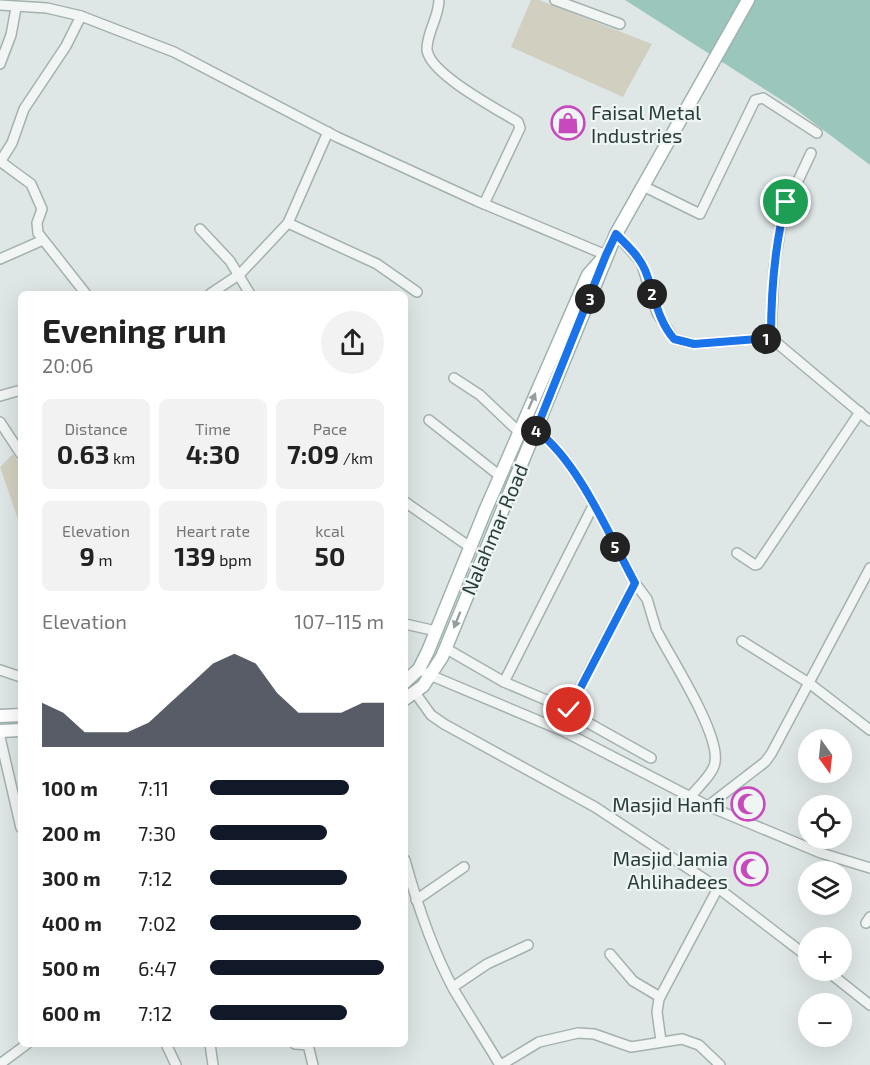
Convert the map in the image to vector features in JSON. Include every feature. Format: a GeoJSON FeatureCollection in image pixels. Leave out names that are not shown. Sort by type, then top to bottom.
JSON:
{"type":"FeatureCollection","features":[{"type":"Feature","properties":{"kind":"main road"},"geometry":{"type":"LineString","coordinates":[[606,255],[724,39],[748,0]]}},
{"type":"Feature","properties":{"kind":"main road","name":"Nalahmar Road"},"geometry":{"type":"LineString","coordinates":[[410,696],[431,676],[445,648],[606,255]]}},
{"type":"Feature","properties":{"kind":"main road","name":"Nalahmar Road"},"geometry":{"type":"LineString","coordinates":[[408,679],[419,669],[436,631],[500,476],[588,275],[606,255]]}},
{"type":"Feature","properties":{"kind":"main road"},"geometry":{"type":"LineString","coordinates":[[0,716],[18,715]]}},
{"type":"Feature","properties":{"kind":"main road"},"geometry":{"type":"LineString","coordinates":[[0,731],[18,730]]}},
{"type":"Feature","properties":{"kind":"street"},"geometry":{"type":"LineString","coordinates":[[439,0],[439,10],[427,48],[429,57],[451,79],[518,122],[520,128],[484,204]]}},
{"type":"Feature","properties":{"kind":"street"},"geometry":{"type":"LineString","coordinates":[[555,0],[620,24]]}},
{"type":"Feature","properties":{"kind":"street"},"geometry":{"type":"LineString","coordinates":[[0,5],[16,8],[34,3],[81,16],[174,52],[328,132],[484,204],[606,255]]}},
{"type":"Feature","properties":{"kind":"street"},"geometry":{"type":"LineString","coordinates":[[0,64],[11,35],[16,8]]}},
{"type":"Feature","properties":{"kind":"street"},"geometry":{"type":"LineString","coordinates":[[81,16],[66,46],[24,108],[12,143],[0,162],[26,179],[37,194],[43,213],[37,228],[43,240],[84,291]]}},
{"type":"Feature","properties":{"kind":"street"},"geometry":{"type":"LineString","coordinates":[[643,186],[700,214],[755,100],[763,98],[817,133]]}},
{"type":"Feature","properties":{"kind":"street"},"geometry":{"type":"LineString","coordinates":[[214,291],[240,274],[288,222],[328,132]]}},
{"type":"Feature","properties":{"kind":"street"},"geometry":{"type":"LineString","coordinates":[[771,338],[770,310],[774,268],[783,213],[811,153]]}},
{"type":"Feature","properties":{"kind":"street"},"geometry":{"type":"LineString","coordinates":[[288,222],[377,264],[417,292]]}},
{"type":"Feature","properties":{"kind":"street"},"geometry":{"type":"LineString","coordinates":[[200,229],[240,274],[248,291]]}},
{"type":"Feature","properties":{"kind":"street"},"geometry":{"type":"LineString","coordinates":[[616,234],[641,262],[657,313],[674,339],[694,344],[771,338],[870,421]]}},
{"type":"Feature","properties":{"kind":"street"},"geometry":{"type":"LineString","coordinates":[[0,259],[43,240]]}},
{"type":"Feature","properties":{"kind":"street"},"geometry":{"type":"LineString","coordinates":[[453,378],[480,395],[519,432]]}},
{"type":"Feature","properties":{"kind":"street"},"geometry":{"type":"LineString","coordinates":[[0,396],[18,391]]}},
{"type":"Feature","properties":{"kind":"street"},"geometry":{"type":"LineString","coordinates":[[737,553],[755,565],[758,564],[860,412]]}},
{"type":"Feature","properties":{"kind":"street"},"geometry":{"type":"LineString","coordinates":[[429,420],[500,476]]}},
{"type":"Feature","properties":{"kind":"street"},"geometry":{"type":"LineString","coordinates":[[1,428],[18,450]]}},
{"type":"Feature","properties":{"kind":"street"},"geometry":{"type":"LineString","coordinates":[[536,430],[556,446],[577,476],[635,583],[647,599],[657,631],[707,724],[715,764],[691,796]]}},
{"type":"Feature","properties":{"kind":"street"},"geometry":{"type":"LineString","coordinates":[[408,504],[470,547]]}},
{"type":"Feature","properties":{"kind":"street"},"geometry":{"type":"LineString","coordinates":[[504,682],[593,506]]}},
{"type":"Feature","properties":{"kind":"street"},"geometry":{"type":"LineString","coordinates":[[708,806],[765,762],[870,568]]}},
{"type":"Feature","properties":{"kind":"street"},"geometry":{"type":"LineString","coordinates":[[568,711],[635,583]]}},
{"type":"Feature","properties":{"kind":"street"},"geometry":{"type":"LineString","coordinates":[[408,625],[436,631]]}},
{"type":"Feature","properties":{"kind":"street"},"geometry":{"type":"LineString","coordinates":[[742,641],[809,683],[870,730]]}},
{"type":"Feature","properties":{"kind":"street"},"geometry":{"type":"LineString","coordinates":[[445,648],[504,682],[568,711],[651,758]]}},
{"type":"Feature","properties":{"kind":"street"},"geometry":{"type":"LineString","coordinates":[[419,669],[563,731],[708,806],[821,853],[870,868]]}},
{"type":"Feature","properties":{"kind":"street"},"geometry":{"type":"LineString","coordinates":[[0,670],[18,676]]}},
{"type":"Feature","properties":{"kind":"street"},"geometry":{"type":"LineString","coordinates":[[410,696],[444,724],[595,807],[718,888],[798,949]]}},
{"type":"Feature","properties":{"kind":"street"},"geometry":{"type":"LineString","coordinates":[[0,737],[18,815]]}},
{"type":"Feature","properties":{"kind":"street"},"geometry":{"type":"LineString","coordinates":[[416,900],[464,867]]}},
{"type":"Feature","properties":{"kind":"street"},"geometry":{"type":"LineString","coordinates":[[408,888],[416,900],[453,987],[500,1065],[539,1042],[578,1033],[594,1034],[631,1047],[662,1041],[689,1040],[699,1045],[720,1065]]}},
{"type":"Feature","properties":{"kind":"street"},"geometry":{"type":"LineString","coordinates":[[662,1041],[657,1012],[660,997],[718,888]]}},
{"type":"Feature","properties":{"kind":"street"},"geometry":{"type":"LineString","coordinates":[[453,987],[496,959],[528,945]]}},
{"type":"Feature","properties":{"kind":"street"},"geometry":{"type":"LineString","coordinates":[[610,954],[633,981],[660,997]]}},
{"type":"Feature","properties":{"kind":"street"},"geometry":{"type":"LineString","coordinates":[[840,981],[870,1005]]}},
{"type":"Feature","properties":{"kind":"street"},"geometry":{"type":"LineString","coordinates":[[1,1060],[22,1047]]}},
{"type":"Feature","properties":{"kind":"street"},"geometry":{"type":"LineString","coordinates":[[167,1047],[176,1065]]}},
{"type":"Feature","properties":{"kind":"street"},"geometry":{"type":"LineString","coordinates":[[210,1047],[213,1065]]}},
{"type":"Feature","properties":{"kind":"street"},"geometry":{"type":"LineString","coordinates":[[308,1047],[313,1065]]}},
{"type":"Feature","properties":{"kind":"shaded area"},"geometry":{"type":"Polygon","coordinates":[[[531,0],[539,0],[652,44],[623,97],[511,47],[531,0]]]}},
{"type":"Feature","properties":{"kind":"shaded area"},"geometry":{"type":"Polygon","coordinates":[[[625,0],[870,0],[870,165],[794,108],[625,0]]]}},
{"type":"Feature","properties":{"kind":"shaded area"},"geometry":{"type":"Polygon","coordinates":[[[13,454],[18,461],[18,519],[0,467],[13,454]]]}},
{"type":"Feature","properties":{"kind":"place","name":"Faisal Metal Industries"},"geometry":{"type":"Point","coordinates":[568,123]}},
{"type":"Feature","properties":{"kind":"place","name":"Masjid Hanfi"},"geometry":{"type":"Point","coordinates":[748,804]}},
{"type":"Feature","properties":{"kind":"place","name":"Masjid Jamia Ahlihadees"},"geometry":{"type":"Point","coordinates":[751,869]}},
{"type":"Feature","properties":{"kind":"route"},"geometry":{"type":"LineString","coordinates":[[569,710],[635,583],[577,476],[556,446],[536,430],[598,280],[606,255],[616,234],[635,253],[645,269],[657,313],[674,339],[694,344],[713,344],[771,338],[770,310],[774,268],[786,202]]}}]}
